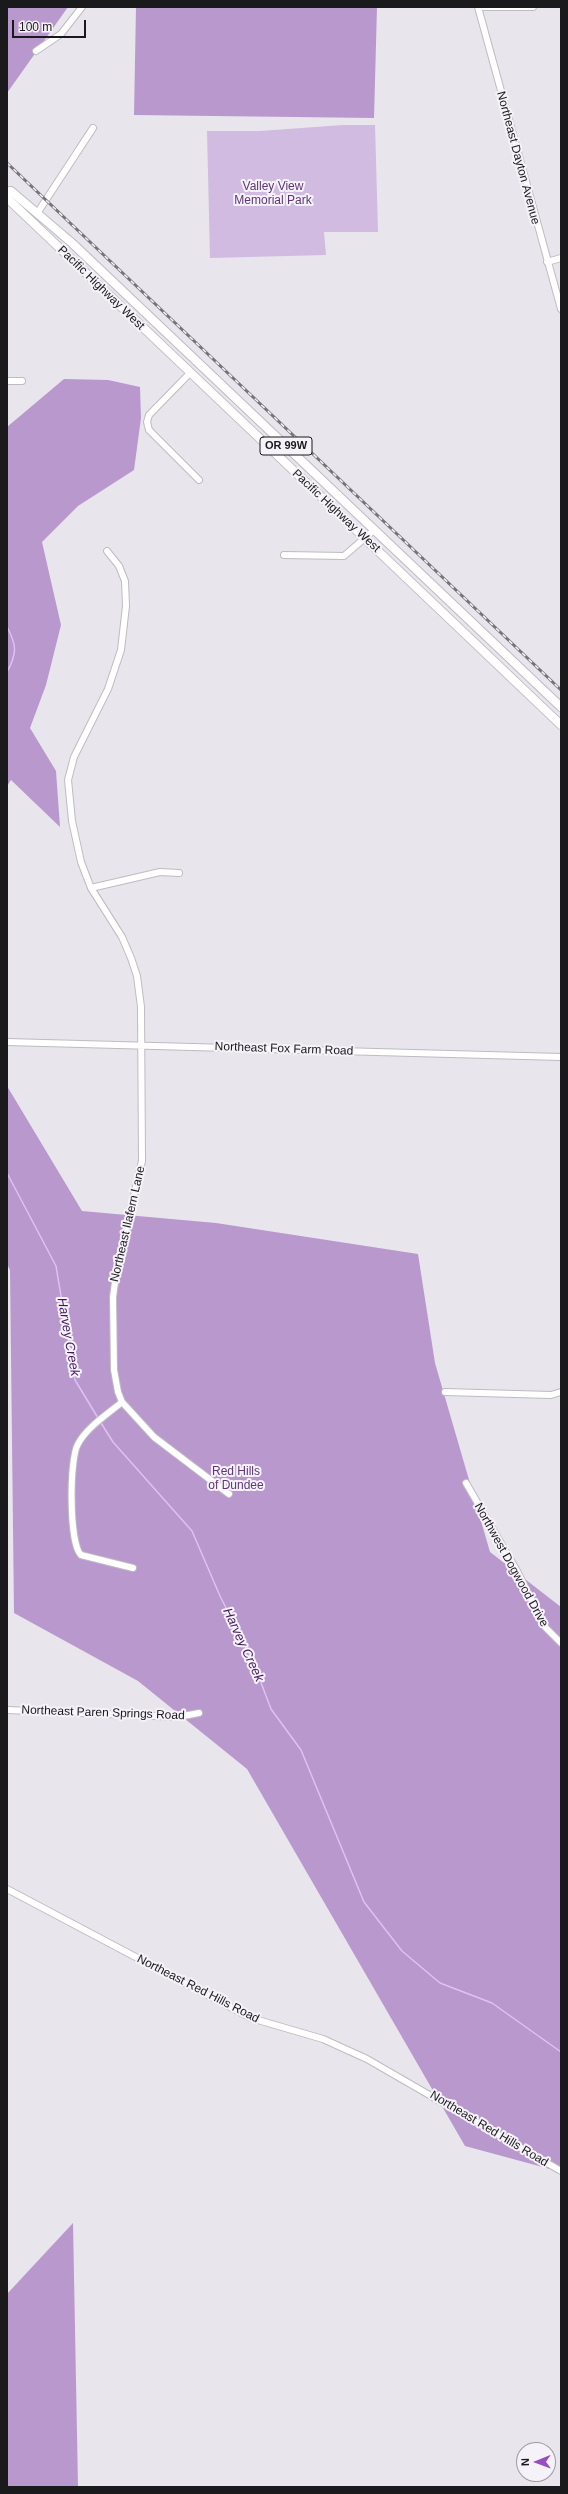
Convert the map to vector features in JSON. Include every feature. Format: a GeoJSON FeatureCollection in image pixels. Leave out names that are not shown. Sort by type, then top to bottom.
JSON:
{"type":"FeatureCollection","features":[{"type":"Feature","properties":{"kind":"main road","name":"Pacific Highway West"},"geometry":{"type":"LineString","coordinates":[[7,191],[11,191],[38,212],[561,707]]}},
{"type":"Feature","properties":{"kind":"main road","name":"Pacific Highway West"},"geometry":{"type":"LineString","coordinates":[[7,198],[561,725]]}},
{"type":"Feature","properties":{"kind":"street"},"geometry":{"type":"LineString","coordinates":[[36,51],[61,34],[82,7]]}},
{"type":"Feature","properties":{"kind":"street"},"geometry":{"type":"LineString","coordinates":[[478,7],[534,7]]}},
{"type":"Feature","properties":{"kind":"street","name":"Northeast Dayton Avenue"},"geometry":{"type":"LineString","coordinates":[[478,7],[561,309]]}},
{"type":"Feature","properties":{"kind":"street"},"geometry":{"type":"LineString","coordinates":[[38,212],[93,128]]}},
{"type":"Feature","properties":{"kind":"street"},"geometry":{"type":"LineString","coordinates":[[547,262],[561,258]]}},
{"type":"Feature","properties":{"kind":"street"},"geometry":{"type":"LineString","coordinates":[[190,373],[149,415],[147,422],[149,430],[199,480]]}},
{"type":"Feature","properties":{"kind":"street"},"geometry":{"type":"LineString","coordinates":[[7,381],[22,381]]}},
{"type":"Feature","properties":{"kind":"street"},"geometry":{"type":"LineString","coordinates":[[284,555],[344,556],[374,530]]}},
{"type":"Feature","properties":{"kind":"street","name":"Northeast Ilafern Lane"},"geometry":{"type":"LineString","coordinates":[[107,551],[119,566],[125,581],[126,606],[121,650],[108,690],[74,757],[68,780],[69,803],[76,846],[91,888],[122,937],[137,976],[141,1007],[140,1046],[142,1169],[117,1268],[113,1298],[114,1370],[118,1392],[122,1402]]}},
{"type":"Feature","properties":{"kind":"street"},"geometry":{"type":"LineString","coordinates":[[91,888],[160,872],[179,873]]}},
{"type":"Feature","properties":{"kind":"street","name":"Northeast Fox Farm Road"},"geometry":{"type":"LineString","coordinates":[[7,1042],[561,1057]]}},
{"type":"Feature","properties":{"kind":"street"},"geometry":{"type":"LineString","coordinates":[[446,1392],[551,1395],[561,1392]]}},
{"type":"Feature","properties":{"kind":"street"},"geometry":{"type":"LineString","coordinates":[[133,1568],[85,1557],[76,1549],[73,1516],[74,1452],[83,1437],[122,1402],[160,1442],[229,1494]]}},
{"type":"Feature","properties":{"kind":"street","name":"Northwest Dogwood Drive"},"geometry":{"type":"LineString","coordinates":[[466,1483],[517,1572],[545,1627],[561,1643]]}},
{"type":"Feature","properties":{"kind":"street","name":"Northeast Paren Springs Road"},"geometry":{"type":"LineString","coordinates":[[7,1710],[178,1717],[199,1713]]}},
{"type":"Feature","properties":{"kind":"street","name":"Northeast Red Hills Road"},"geometry":{"type":"LineString","coordinates":[[7,1889],[246,2016],[266,2024],[323,2039],[367,2059],[561,2171]]}},
{"type":"Feature","properties":{"kind":"green space"},"geometry":{"type":"Polygon","coordinates":[[[7,7],[68,7],[7,93],[7,7]]]}},
{"type":"Feature","properties":{"kind":"green space"},"geometry":{"type":"Polygon","coordinates":[[[136,7],[377,7],[374,118],[134,115],[136,7]]]}},
{"type":"Feature","properties":{"kind":"green space","name":"Valley View Memorial Park"},"geometry":{"type":"Polygon","coordinates":[[[343,125],[375,125],[378,232],[324,232],[326,255],[210,258],[207,131],[260,131],[343,125]]]}},
{"type":"Feature","properties":{"kind":"green space"},"geometry":{"type":"Polygon","coordinates":[[[64,379],[108,380],[140,387],[141,418],[134,470],[78,506],[42,542],[61,625],[46,685],[30,728],[56,771],[60,827],[11,780],[7,786],[7,427],[64,379]]]}},
{"type":"Feature","properties":{"kind":"green space","name":"Red Hills of Dundee"},"geometry":{"type":"Polygon","coordinates":[[[7,1086],[82,1211],[216,1223],[418,1254],[435,1363],[490,1552],[561,1607],[561,2172],[465,2146],[247,1769],[138,1681],[14,1613],[10,1270],[7,1264],[7,1086]]]}},
{"type":"Feature","properties":{"kind":"green space"},"geometry":{"type":"Polygon","coordinates":[[[73,2223],[78,2487],[7,2487],[7,2294],[73,2223]]]}},
{"type":"Feature","properties":{"kind":"waterway","name":"Harvey Creek"},"geometry":{"type":"LineString","coordinates":[[7,627],[14,644],[13,660],[7,672]]}},
{"type":"Feature","properties":{"kind":"waterway","name":"Harvey Creek"},"geometry":{"type":"LineString","coordinates":[[7,1173],[56,1266],[75,1380],[98,1418]]}},
{"type":"Feature","properties":{"kind":"waterway","name":"Harvey Creek"},"geometry":{"type":"LineString","coordinates":[[101,1423],[113,1442],[192,1531],[220,1596],[252,1659],[271,1709],[301,1750],[364,1902],[402,1951],[440,1983],[492,2003],[561,2052]]}},
{"type":"Feature","properties":{"kind":"railway"},"geometry":{"type":"LineString","coordinates":[[7,163],[561,690]]}}]}
